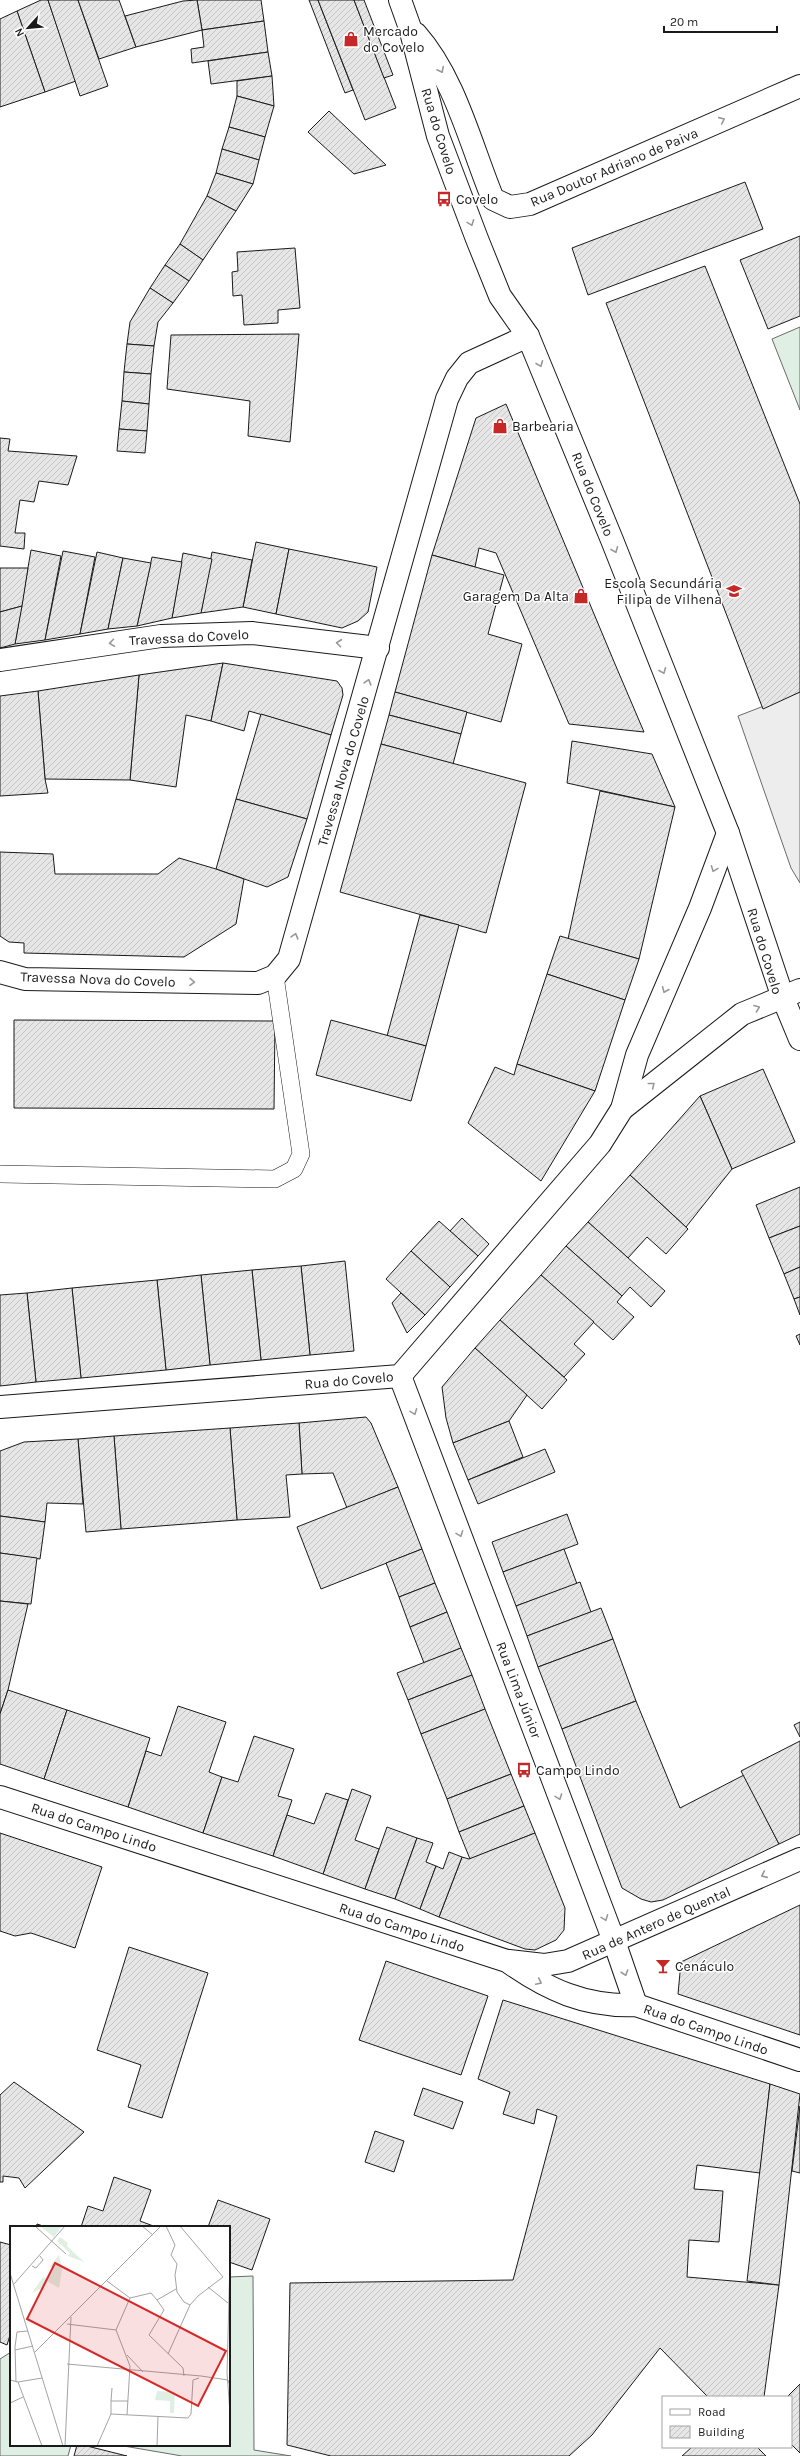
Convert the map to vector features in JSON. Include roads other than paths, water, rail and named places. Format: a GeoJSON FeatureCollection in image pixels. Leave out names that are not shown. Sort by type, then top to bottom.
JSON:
{"type":"FeatureCollection","features":[{"type":"Feature","properties":{"kind":"street","name":"Rua do Covelo"},"geometry":{"type":"LineString","coordinates":[[400,0],[410,28],[438,136],[477,239],[500,296],[528,336],[728,833],[791,994],[742,1014],[622,1109]]}},
{"type":"Feature","properties":{"kind":"street","name":"Rua Doutor Adriano de Paiva"},"geometry":{"type":"LineString","coordinates":[[410,28],[426,46],[442,70],[493,199],[510,207],[530,204],[800,86]]}},
{"type":"Feature","properties":{"kind":"street","name":"Travessa Nova do Covelo"},"geometry":{"type":"LineString","coordinates":[[0,972],[25,979],[243,983],[258,983],[275,976],[289,959],[378,648],[447,399],[457,378],[469,363],[528,336]]}},
{"type":"Feature","properties":{"kind":"street","name":"Travessa do Covelo"},"geometry":{"type":"LineString","coordinates":[[0,660],[65,649],[176,636],[252,633],[378,648]]}},
{"type":"Feature","properties":{"kind":"street","name":"Rua do Covelo"},"geometry":{"type":"LineString","coordinates":[[0,1407],[400,1376],[600,1144],[622,1109],[637,1055],[700,908],[728,833]]}},
{"type":"Feature","properties":{"kind":"street"},"geometry":{"type":"LineString","coordinates":[[791,994],[800,1039]]}},
{"type":"Feature","properties":{"kind":"street","name":"Rua Lima Júnior"},"geometry":{"type":"LineString","coordinates":[[400,1376],[614,1942],[636,2006]]}},
{"type":"Feature","properties":{"kind":"street","name":"Rua do Campo Lindo"},"geometry":{"type":"LineString","coordinates":[[0,1797],[507,1961],[534,1980],[579,2000],[610,2006],[636,2006],[800,2060]]}},
{"type":"Feature","properties":{"kind":"street","name":"Rua de Antero de Quental"},"geometry":{"type":"LineString","coordinates":[[507,1961],[544,1965],[568,1961],[800,1859]]}},
{"type":"Feature","properties":{"kind":"lane"},"geometry":{"type":"LineString","coordinates":[[0,1174],[275,1179],[294,1169],[300,1154],[275,976]]}},
{"type":"Feature","properties":{"kind":"place","name":"Mercado do Covelo"},"geometry":{"type":"Point","coordinates":[351,39]}},
{"type":"Feature","properties":{"kind":"place","name":"Covelo"},"geometry":{"type":"Point","coordinates":[444,199]}},
{"type":"Feature","properties":{"kind":"place","name":"Barbearia"},"geometry":{"type":"Point","coordinates":[500,426]}},
{"type":"Feature","properties":{"kind":"place","name":"Escola Secundária Filipa de Vilhena"},"geometry":{"type":"Point","coordinates":[734,591]}},
{"type":"Feature","properties":{"kind":"place","name":"Garagem Da Alta"},"geometry":{"type":"Point","coordinates":[581,596]}},
{"type":"Feature","properties":{"kind":"place","name":"Campo Lindo"},"geometry":{"type":"Point","coordinates":[524,1770]}},
{"type":"Feature","properties":{"kind":"place","name":"Cenáculo"},"geometry":{"type":"Point","coordinates":[663,1966]}}]}
